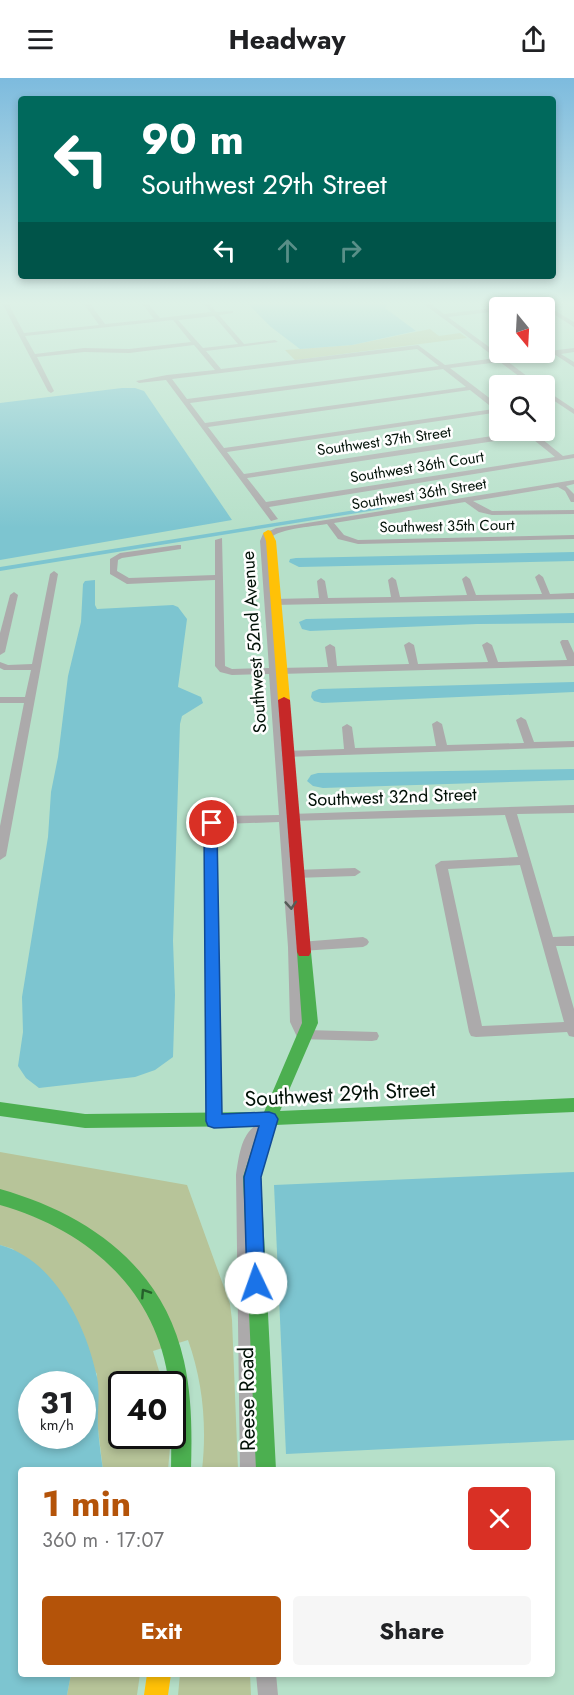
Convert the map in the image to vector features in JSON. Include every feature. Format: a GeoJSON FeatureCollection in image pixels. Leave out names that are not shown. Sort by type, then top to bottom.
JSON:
{"type":"FeatureCollection","features":[{"type":"Feature","properties":{"kind":"main road","name":"Southwest 52nd Avenue"},"geometry":{"type":"LineString","coordinates":[[268,533],[271,541],[272,602],[299,947],[310,1023],[269,1119]]}},
{"type":"Feature","properties":{"kind":"main road","name":"Southwest 29th Street"},"geometry":{"type":"LineString","coordinates":[[0,1109],[86,1121],[214,1121],[574,1105]]}},
{"type":"Feature","properties":{"kind":"main road"},"geometry":{"type":"LineString","coordinates":[[0,1197],[29,1204],[70,1222],[110,1252],[146,1294],[171,1345],[181,1421],[181,1467]]}},
{"type":"Feature","properties":{"kind":"main road","name":"Reese Road"},"geometry":{"type":"LineString","coordinates":[[252,1213],[266,1467]]}},
{"type":"Feature","properties":{"kind":"main road"},"geometry":{"type":"LineString","coordinates":[[156,1695],[159,1677]]}},
{"type":"Feature","properties":{"kind":"street"},"geometry":{"type":"LineString","coordinates":[[44,376],[51,391]]}},
{"type":"Feature","properties":{"kind":"street"},"geometry":{"type":"LineString","coordinates":[[139,381],[172,376]]}},
{"type":"Feature","properties":{"kind":"street"},"geometry":{"type":"LineString","coordinates":[[186,401],[368,376]]}},
{"type":"Feature","properties":{"kind":"street"},"geometry":{"type":"LineString","coordinates":[[458,376],[489,402]]}},
{"type":"Feature","properties":{"kind":"street"},"geometry":{"type":"LineString","coordinates":[[167,377],[274,519]]}},
{"type":"Feature","properties":{"kind":"street"},"geometry":{"type":"LineString","coordinates":[[204,424],[472,388]]}},
{"type":"Feature","properties":{"kind":"street"},"geometry":{"type":"LineString","coordinates":[[555,399],[574,412]]}},
{"type":"Feature","properties":{"kind":"street"},"geometry":{"type":"LineString","coordinates":[[223,450],[489,411]]}},
{"type":"Feature","properties":{"kind":"street","name":"Southwest 37th Street"},"geometry":{"type":"LineString","coordinates":[[242,476],[489,438]]}},
{"type":"Feature","properties":{"kind":"street"},"geometry":{"type":"LineString","coordinates":[[539,441],[561,458]]}},
{"type":"Feature","properties":{"kind":"street","name":"Southwest 36th Court"},"geometry":{"type":"LineString","coordinates":[[264,505],[574,456]]}},
{"type":"Feature","properties":{"kind":"street","name":"Southwest 36th Street"},"geometry":{"type":"LineString","coordinates":[[268,533],[467,500],[568,488],[574,482]]}},
{"type":"Feature","properties":{"kind":"street"},"geometry":{"type":"LineString","coordinates":[[568,488],[574,500]]}},
{"type":"Feature","properties":{"kind":"street"},"geometry":{"type":"LineString","coordinates":[[467,500],[482,510],[492,513],[574,512]]}},
{"type":"Feature","properties":{"kind":"street","name":"Southwest 35th Court"},"geometry":{"type":"LineString","coordinates":[[329,522],[341,537],[358,542],[574,537]]}},
{"type":"Feature","properties":{"kind":"street"},"geometry":{"type":"LineString","coordinates":[[219,540],[220,666],[223,670],[232,672],[574,663],[565,642]]}},
{"type":"Feature","properties":{"kind":"street"},"geometry":{"type":"LineString","coordinates":[[178,547],[120,556],[114,560],[113,572],[127,581],[218,577]]}},
{"type":"Feature","properties":{"kind":"street"},"geometry":{"type":"LineString","coordinates":[[0,856],[54,574]]}},
{"type":"Feature","properties":{"kind":"street"},"geometry":{"type":"LineString","coordinates":[[539,577],[547,596]]}},
{"type":"Feature","properties":{"kind":"street"},"geometry":{"type":"LineString","coordinates":[[466,579],[472,598]]}},
{"type":"Feature","properties":{"kind":"street"},"geometry":{"type":"LineString","coordinates":[[392,580],[396,600]]}},
{"type":"Feature","properties":{"kind":"street"},"geometry":{"type":"LineString","coordinates":[[321,581],[324,601]]}},
{"type":"Feature","properties":{"kind":"street"},"geometry":{"type":"LineString","coordinates":[[0,652],[14,595]]}},
{"type":"Feature","properties":{"kind":"street"},"geometry":{"type":"LineString","coordinates":[[272,602],[574,596]]}},
{"type":"Feature","properties":{"kind":"street"},"geometry":{"type":"LineString","coordinates":[[409,645],[414,667]]}},
{"type":"Feature","properties":{"kind":"street"},"geometry":{"type":"LineString","coordinates":[[487,645],[494,665]]}},
{"type":"Feature","properties":{"kind":"street"},"geometry":{"type":"LineString","coordinates":[[330,647],[333,669]]}},
{"type":"Feature","properties":{"kind":"street"},"geometry":{"type":"LineString","coordinates":[[0,665],[7,668],[36,667]]}},
{"type":"Feature","properties":{"kind":"street"},"geometry":{"type":"LineString","coordinates":[[0,700],[30,700]]}},
{"type":"Feature","properties":{"kind":"street"},"geometry":{"type":"LineString","coordinates":[[522,720],[530,745]]}},
{"type":"Feature","properties":{"kind":"street"},"geometry":{"type":"LineString","coordinates":[[437,724],[442,748]]}},
{"type":"Feature","properties":{"kind":"street"},"geometry":{"type":"LineString","coordinates":[[347,727],[350,751]]}},
{"type":"Feature","properties":{"kind":"street"},"geometry":{"type":"LineString","coordinates":[[284,754],[574,744]]}},
{"type":"Feature","properties":{"kind":"street","name":"Southwest 32nd Street"},"geometry":{"type":"LineString","coordinates":[[214,1121],[210,830],[212,823],[223,820],[574,808]]}},
{"type":"Feature","properties":{"kind":"street"},"geometry":{"type":"LineString","coordinates":[[510,810],[574,1030],[477,1032],[441,865],[524,861]]}},
{"type":"Feature","properties":{"kind":"street"},"geometry":{"type":"LineString","coordinates":[[294,874],[355,872]]}},
{"type":"Feature","properties":{"kind":"street"},"geometry":{"type":"LineString","coordinates":[[549,942],[574,940]]}},
{"type":"Feature","properties":{"kind":"street"},"geometry":{"type":"LineString","coordinates":[[299,947],[363,942]]}},
{"type":"Feature","properties":{"kind":"street"},"geometry":{"type":"LineString","coordinates":[[303,1035],[372,1036]]}},
{"type":"Feature","properties":{"kind":"street","name":"Reese Road"},"geometry":{"type":"LineString","coordinates":[[252,1213],[258,1199],[260,1176],[270,1144],[269,1119]]}},
{"type":"Feature","properties":{"kind":"street","name":"Reese Road"},"geometry":{"type":"LineString","coordinates":[[249,1467],[244,1175],[249,1145],[269,1119]]}},
{"type":"Feature","properties":{"kind":"street"},"geometry":{"type":"LineString","coordinates":[[266,1677],[268,1695]]}},
{"type":"Feature","properties":{"kind":"street"},"geometry":{"type":"LineString","coordinates":[[272,1677],[273,1695]]}},
{"type":"Feature","properties":{"kind":"green space"},"geometry":{"type":"Polygon","coordinates":[[[0,1152],[187,1185],[230,1304],[238,1467],[202,1467],[204,1421],[197,1372],[188,1340],[153,1351],[159,1371],[108,1371],[108,1449],[170,1449],[168,1467],[103,1467],[98,1429],[96,1371],[13,1249],[0,1245],[0,1152]]]}},
{"type":"Feature","properties":{"kind":"green space"},"geometry":{"type":"Polygon","coordinates":[[[70,1677],[140,1677],[137,1695],[67,1695],[70,1677]]]}},
{"type":"Feature","properties":{"kind":"green space"},"geometry":{"type":"Polygon","coordinates":[[[180,1677],[250,1677],[251,1695],[178,1695],[180,1677]]]}},
{"type":"Feature","properties":{"kind":"water"},"geometry":{"type":"Polygon","coordinates":[[[122,388],[144,391],[232,520],[0,560],[0,403],[122,388]]]}},
{"type":"Feature","properties":{"kind":"water"},"geometry":{"type":"Polygon","coordinates":[[[574,552],[574,561],[299,567],[289,562],[290,559],[296,558],[574,552]]]}},
{"type":"Feature","properties":{"kind":"water"},"geometry":{"type":"Polygon","coordinates":[[[95,580],[97,609],[173,605],[178,607],[187,619],[178,687],[201,697],[203,703],[182,716],[180,724],[173,941],[175,995],[173,1057],[155,1070],[135,1077],[39,1088],[26,1078],[18,1066],[23,1032],[22,997],[48,837],[51,792],[58,757],[68,676],[81,622],[83,584],[85,581],[95,580]]]}},
{"type":"Feature","properties":{"kind":"water"},"geometry":{"type":"Polygon","coordinates":[[[574,613],[574,623],[477,624],[310,631],[302,629],[299,622],[306,619],[574,613]]]}},
{"type":"Feature","properties":{"kind":"water"},"geometry":{"type":"Polygon","coordinates":[[[574,682],[574,692],[322,703],[314,701],[311,697],[312,692],[319,689],[574,682]]]}},
{"type":"Feature","properties":{"kind":"water"},"geometry":{"type":"Polygon","coordinates":[[[574,769],[574,780],[323,788],[313,786],[307,781],[311,775],[318,773],[574,769]]]}},
{"type":"Feature","properties":{"kind":"water"},"geometry":{"type":"Polygon","coordinates":[[[574,1172],[574,1440],[286,1454],[274,1185],[574,1172]]]}},
{"type":"Feature","properties":{"kind":"water"},"geometry":{"type":"Polygon","coordinates":[[[0,1245],[19,1252],[51,1278],[75,1314],[91,1354],[95,1371],[18,1371],[18,1449],[96,1449],[96,1376],[97,1380],[98,1428],[103,1467],[18,1467],[18,1677],[70,1677],[67,1695],[0,1695],[0,1245]]]}},
{"type":"Feature","properties":{"kind":"waterway"},"geometry":{"type":"LineString","coordinates":[[0,569],[380,508]]}},
{"type":"Feature","properties":{"kind":"traffic: fast"},"geometry":{"type":"LineString","coordinates":[[266,1467],[252,1177],[269,1119],[310,1023],[304,952]]}},
{"type":"Feature","properties":{"kind":"traffic: fast"},"geometry":{"type":"LineString","coordinates":[[0,1109],[85,1121],[214,1121],[574,1105]]}},
{"type":"Feature","properties":{"kind":"traffic: fast"},"geometry":{"type":"LineString","coordinates":[[0,1197],[55,1216],[80,1230],[125,1267],[143,1290],[158,1315],[174,1358],[181,1406],[181,1467]]}},
{"type":"Feature","properties":{"kind":"traffic: slow"},"geometry":{"type":"LineString","coordinates":[[268,533],[271,541],[284,700]]}},
{"type":"Feature","properties":{"kind":"traffic: slow"},"geometry":{"type":"LineString","coordinates":[[156,1695],[159,1677]]}},
{"type":"Feature","properties":{"kind":"traffic: jam"},"geometry":{"type":"LineString","coordinates":[[284,700],[304,952]]}},
{"type":"Feature","properties":{"kind":"route"},"geometry":{"type":"LineString","coordinates":[[212,823],[210,830],[214,1121],[269,1119],[252,1177],[256,1283]]}}]}
